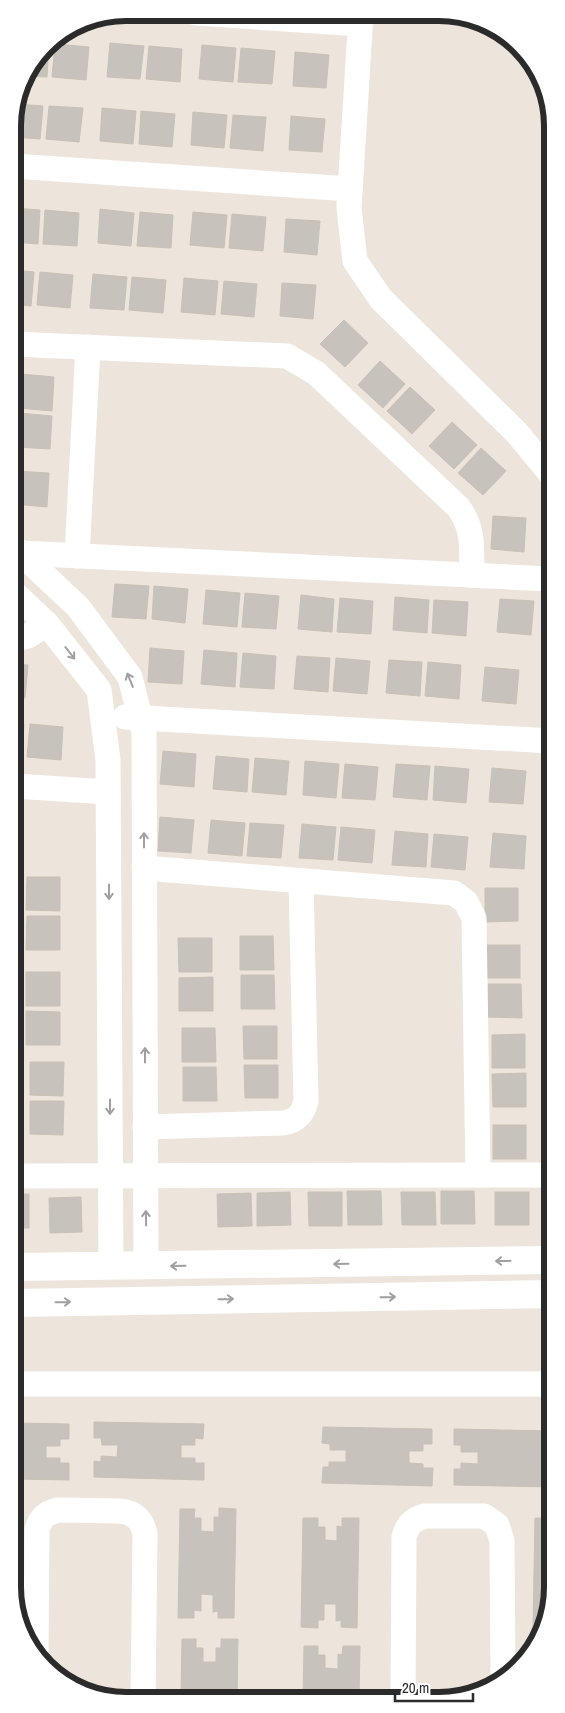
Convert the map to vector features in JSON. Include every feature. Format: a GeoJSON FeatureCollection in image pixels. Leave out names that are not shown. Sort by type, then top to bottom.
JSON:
{"type":"FeatureCollection","features":[{"type":"Feature","properties":{"kind":"street"},"geometry":{"type":"LineString","coordinates":[[360,21],[349,208],[355,261],[381,299],[517,432],[544,465]]}},
{"type":"Feature","properties":{"kind":"street"},"geometry":{"type":"LineString","coordinates":[[21,167],[350,188]]}},
{"type":"Feature","properties":{"kind":"street"},"geometry":{"type":"LineString","coordinates":[[21,344],[288,356],[316,372],[458,506],[467,519],[471,530],[472,575]]}},
{"type":"Feature","properties":{"kind":"street"},"geometry":{"type":"LineString","coordinates":[[77,556],[88,347]]}},
{"type":"Feature","properties":{"kind":"street"},"geometry":{"type":"LineString","coordinates":[[21,550],[77,556],[544,579]]}},
{"type":"Feature","properties":{"kind":"street"},"geometry":{"type":"LineString","coordinates":[[21,554],[78,607],[130,677],[144,732],[146,1266]]}},
{"type":"Feature","properties":{"kind":"street"},"geometry":{"type":"LineString","coordinates":[[21,600],[47,624],[100,690],[108,760],[111,1266]]}},
{"type":"Feature","properties":{"kind":"street"},"geometry":{"type":"LineString","coordinates":[[21,638],[28,636],[47,624]]}},
{"type":"Feature","properties":{"kind":"street"},"geometry":{"type":"LineString","coordinates":[[103,716],[544,741]]}},
{"type":"Feature","properties":{"kind":"street"},"geometry":{"type":"LineString","coordinates":[[21,786],[108,792]]}},
{"type":"Feature","properties":{"kind":"street"},"geometry":{"type":"LineString","coordinates":[[144,868],[454,893],[466,902],[474,918],[478,1175]]}},
{"type":"Feature","properties":{"kind":"street"},"geometry":{"type":"LineString","coordinates":[[145,1128],[283,1124],[290,1122],[301,1114],[306,1101],[301,881]]}},
{"type":"Feature","properties":{"kind":"street"},"geometry":{"type":"LineString","coordinates":[[21,1176],[544,1175]]}},
{"type":"Feature","properties":{"kind":"street"},"geometry":{"type":"LineString","coordinates":[[21,1267],[544,1260]]}},
{"type":"Feature","properties":{"kind":"street"},"geometry":{"type":"LineString","coordinates":[[21,1303],[544,1294]]}},
{"type":"Feature","properties":{"kind":"street"},"geometry":{"type":"LineString","coordinates":[[21,1384],[544,1384]]}},
{"type":"Feature","properties":{"kind":"street"},"geometry":{"type":"LineString","coordinates":[[36,1641],[37,1530],[43,1516],[58,1510],[127,1511],[134,1514],[144,1527],[145,1535],[143,1692]]}},
{"type":"Feature","properties":{"kind":"street"},"geometry":{"type":"LineString","coordinates":[[403,1692],[404,1536],[411,1522],[425,1516],[484,1516],[497,1525],[502,1541],[503,1670]]}},
{"type":"Feature","properties":{"kind":"building"},"geometry":{"type":"Polygon","coordinates":[[[110,43],[144,46],[140,79],[107,77],[110,43]]]}},
{"type":"Feature","properties":{"kind":"building"},"geometry":{"type":"Polygon","coordinates":[[[60,44],[89,47],[86,80],[52,77],[54,50],[57,47],[60,44]]]}},
{"type":"Feature","properties":{"kind":"building"},"geometry":{"type":"Polygon","coordinates":[[[202,45],[236,48],[233,82],[199,79],[202,45]]]}},
{"type":"Feature","properties":{"kind":"building"},"geometry":{"type":"Polygon","coordinates":[[[149,46],[182,49],[180,82],[146,79],[149,46]]]}},
{"type":"Feature","properties":{"kind":"building"},"geometry":{"type":"Polygon","coordinates":[[[241,48],[275,51],[272,84],[238,82],[241,48]]]}},
{"type":"Feature","properties":{"kind":"building"},"geometry":{"type":"Polygon","coordinates":[[[295,52],[329,55],[326,88],[293,86],[295,52]]]}},
{"type":"Feature","properties":{"kind":"building"},"geometry":{"type":"Polygon","coordinates":[[[48,56],[47,77],[34,76],[48,56]]]}},
{"type":"Feature","properties":{"kind":"building"},"geometry":{"type":"Polygon","coordinates":[[[24,105],[43,106],[40,139],[21,138],[21,119],[24,105]]]}},
{"type":"Feature","properties":{"kind":"building"},"geometry":{"type":"Polygon","coordinates":[[[49,106],[83,108],[79,142],[46,139],[49,106]]]}},
{"type":"Feature","properties":{"kind":"building"},"geometry":{"type":"Polygon","coordinates":[[[102,108],[136,111],[133,144],[100,141],[102,108]]]}},
{"type":"Feature","properties":{"kind":"building"},"geometry":{"type":"Polygon","coordinates":[[[141,111],[175,114],[172,147],[139,144],[141,111]]]}},
{"type":"Feature","properties":{"kind":"building"},"geometry":{"type":"Polygon","coordinates":[[[193,112],[227,115],[224,148],[191,145],[193,112]]]}},
{"type":"Feature","properties":{"kind":"building"},"geometry":{"type":"Polygon","coordinates":[[[233,115],[266,117],[263,151],[230,148],[233,115]]]}},
{"type":"Feature","properties":{"kind":"building"},"geometry":{"type":"Polygon","coordinates":[[[291,116],[325,119],[322,152],[289,150],[291,116]]]}},
{"type":"Feature","properties":{"kind":"building"},"geometry":{"type":"Polygon","coordinates":[[[21,209],[40,210],[38,244],[21,243],[21,209]]]}},
{"type":"Feature","properties":{"kind":"building"},"geometry":{"type":"Polygon","coordinates":[[[100,209],[134,213],[131,246],[98,243],[100,209]]]}},
{"type":"Feature","properties":{"kind":"building"},"geometry":{"type":"Polygon","coordinates":[[[45,210],[79,213],[77,246],[43,244],[45,210]]]}},
{"type":"Feature","properties":{"kind":"building"},"geometry":{"type":"Polygon","coordinates":[[[140,212],[173,215],[171,248],[137,246],[140,212]]]}},
{"type":"Feature","properties":{"kind":"building"},"geometry":{"type":"Polygon","coordinates":[[[193,212],[227,215],[224,248],[190,245],[193,212]]]}},
{"type":"Feature","properties":{"kind":"building"},"geometry":{"type":"Polygon","coordinates":[[[232,214],[266,217],[263,251],[229,248],[232,214]]]}},
{"type":"Feature","properties":{"kind":"building"},"geometry":{"type":"Polygon","coordinates":[[[286,219],[320,221],[317,255],[284,252],[286,219]]]}},
{"type":"Feature","properties":{"kind":"building"},"geometry":{"type":"Polygon","coordinates":[[[21,271],[34,272],[31,306],[21,305],[21,271]]]}},
{"type":"Feature","properties":{"kind":"building"},"geometry":{"type":"Polygon","coordinates":[[[40,272],[73,275],[70,308],[37,305],[40,272]]]}},
{"type":"Feature","properties":{"kind":"building"},"geometry":{"type":"Polygon","coordinates":[[[93,274],[127,277],[124,310],[90,308],[93,274]]]}},
{"type":"Feature","properties":{"kind":"building"},"geometry":{"type":"Polygon","coordinates":[[[132,277],[166,280],[163,313],[129,310],[132,277]]]}},
{"type":"Feature","properties":{"kind":"building"},"geometry":{"type":"Polygon","coordinates":[[[184,278],[218,281],[215,315],[181,312],[184,278]]]}},
{"type":"Feature","properties":{"kind":"building"},"geometry":{"type":"Polygon","coordinates":[[[224,281],[257,284],[254,317],[221,314],[224,281]]]}},
{"type":"Feature","properties":{"kind":"building"},"geometry":{"type":"Polygon","coordinates":[[[282,283],[316,285],[313,319],[280,316],[282,283]]]}},
{"type":"Feature","properties":{"kind":"building"},"geometry":{"type":"Polygon","coordinates":[[[344,320],[368,343],[345,367],[320,344],[344,320]]]}},
{"type":"Feature","properties":{"kind":"building"},"geometry":{"type":"Polygon","coordinates":[[[380,361],[405,384],[383,408],[358,385],[380,361]]]}},
{"type":"Feature","properties":{"kind":"building"},"geometry":{"type":"Polygon","coordinates":[[[21,374],[54,377],[52,411],[21,408],[21,374]]]}},
{"type":"Feature","properties":{"kind":"building"},"geometry":{"type":"Polygon","coordinates":[[[410,387],[435,410],[412,434],[387,411],[410,387]]]}},
{"type":"Feature","properties":{"kind":"building"},"geometry":{"type":"Polygon","coordinates":[[[21,413],[52,416],[50,449],[21,447],[21,413]]]}},
{"type":"Feature","properties":{"kind":"building"},"geometry":{"type":"Polygon","coordinates":[[[452,422],[477,445],[454,469],[429,446],[452,422]]]}},
{"type":"Feature","properties":{"kind":"building"},"geometry":{"type":"Polygon","coordinates":[[[481,448],[506,471],[483,495],[458,473],[481,448]]]}},
{"type":"Feature","properties":{"kind":"building"},"geometry":{"type":"Polygon","coordinates":[[[21,471],[49,473],[47,507],[21,505],[21,471]]]}},
{"type":"Feature","properties":{"kind":"building"},"geometry":{"type":"Polygon","coordinates":[[[493,516],[526,518],[524,552],[491,549],[493,516]]]}},
{"type":"Feature","properties":{"kind":"building"},"geometry":{"type":"Polygon","coordinates":[[[115,584],[149,586],[146,619],[112,617],[115,584]]]}},
{"type":"Feature","properties":{"kind":"building"},"geometry":{"type":"Polygon","coordinates":[[[154,586],[188,589],[185,623],[152,619],[154,586]]]}},
{"type":"Feature","properties":{"kind":"building"},"geometry":{"type":"Polygon","coordinates":[[[206,590],[240,593],[237,627],[203,624],[206,590]]]}},
{"type":"Feature","properties":{"kind":"building"},"geometry":{"type":"Polygon","coordinates":[[[245,593],[279,596],[276,629],[242,627],[245,593]]]}},
{"type":"Feature","properties":{"kind":"building"},"geometry":{"type":"Polygon","coordinates":[[[301,595],[334,599],[332,632],[298,629],[301,595]]]}},
{"type":"Feature","properties":{"kind":"building"},"geometry":{"type":"Polygon","coordinates":[[[395,597],[429,600],[427,633],[393,630],[395,597]]]}},
{"type":"Feature","properties":{"kind":"building"},"geometry":{"type":"Polygon","coordinates":[[[340,598],[373,601],[371,634],[337,632],[340,598]]]}},
{"type":"Feature","properties":{"kind":"building"},"geometry":{"type":"Polygon","coordinates":[[[500,599],[534,601],[531,635],[497,632],[500,599]]]}},
{"type":"Feature","properties":{"kind":"building"},"geometry":{"type":"Polygon","coordinates":[[[434,600],[468,602],[466,636],[432,633],[434,600]]]}},
{"type":"Feature","properties":{"kind":"building"},"geometry":{"type":"Polygon","coordinates":[[[150,648],[184,651],[182,684],[148,682],[150,648]]]}},
{"type":"Feature","properties":{"kind":"building"},"geometry":{"type":"Polygon","coordinates":[[[204,650],[237,653],[235,687],[201,684],[204,650]]]}},
{"type":"Feature","properties":{"kind":"building"},"geometry":{"type":"Polygon","coordinates":[[[243,653],[276,656],[274,689],[240,687],[243,653]]]}},
{"type":"Feature","properties":{"kind":"building"},"geometry":{"type":"Polygon","coordinates":[[[297,656],[330,658],[328,692],[294,689],[297,656]]]}},
{"type":"Feature","properties":{"kind":"building"},"geometry":{"type":"Polygon","coordinates":[[[336,658],[370,661],[367,694],[333,691],[336,658]]]}},
{"type":"Feature","properties":{"kind":"building"},"geometry":{"type":"Polygon","coordinates":[[[389,660],[422,662],[420,696],[386,693],[389,660]]]}},
{"type":"Feature","properties":{"kind":"building"},"geometry":{"type":"Polygon","coordinates":[[[428,662],[461,665],[459,699],[425,696],[428,662]]]}},
{"type":"Feature","properties":{"kind":"building"},"geometry":{"type":"Polygon","coordinates":[[[21,665],[28,665],[25,698],[21,698],[21,665]]]}},
{"type":"Feature","properties":{"kind":"building"},"geometry":{"type":"Polygon","coordinates":[[[485,667],[519,670],[516,704],[482,701],[485,667]]]}},
{"type":"Feature","properties":{"kind":"building"},"geometry":{"type":"Polygon","coordinates":[[[21,724],[24,724],[21,758],[21,724]]]}},
{"type":"Feature","properties":{"kind":"building"},"geometry":{"type":"Polygon","coordinates":[[[30,724],[63,727],[61,760],[27,757],[30,724]]]}},
{"type":"Feature","properties":{"kind":"building"},"geometry":{"type":"Polygon","coordinates":[[[163,751],[196,754],[194,787],[160,784],[163,751]]]}},
{"type":"Feature","properties":{"kind":"building"},"geometry":{"type":"Polygon","coordinates":[[[216,756],[249,759],[247,792],[213,789],[216,756]]]}},
{"type":"Feature","properties":{"kind":"building"},"geometry":{"type":"Polygon","coordinates":[[[255,758],[289,761],[286,795],[252,792],[255,758]]]}},
{"type":"Feature","properties":{"kind":"building"},"geometry":{"type":"Polygon","coordinates":[[[305,761],[339,764],[336,798],[303,795],[305,761]]]}},
{"type":"Feature","properties":{"kind":"building"},"geometry":{"type":"Polygon","coordinates":[[[345,764],[378,767],[375,800],[342,798],[345,764]]]}},
{"type":"Feature","properties":{"kind":"building"},"geometry":{"type":"Polygon","coordinates":[[[396,764],[430,766],[427,800],[393,797],[396,764]]]}},
{"type":"Feature","properties":{"kind":"building"},"geometry":{"type":"Polygon","coordinates":[[[435,766],[469,769],[466,803],[433,800],[435,766]]]}},
{"type":"Feature","properties":{"kind":"building"},"geometry":{"type":"Polygon","coordinates":[[[492,768],[526,771],[523,804],[489,802],[492,768]]]}},
{"type":"Feature","properties":{"kind":"building"},"geometry":{"type":"Polygon","coordinates":[[[160,817],[194,820],[191,853],[158,851],[160,817]]]}},
{"type":"Feature","properties":{"kind":"building"},"geometry":{"type":"Polygon","coordinates":[[[211,820],[245,823],[242,856],[208,853],[211,820]]]}},
{"type":"Feature","properties":{"kind":"building"},"geometry":{"type":"Polygon","coordinates":[[[250,823],[284,825],[281,858],[247,856],[250,823]]]}},
{"type":"Feature","properties":{"kind":"building"},"geometry":{"type":"Polygon","coordinates":[[[302,824],[336,827],[333,860],[299,858],[302,824]]]}},
{"type":"Feature","properties":{"kind":"building"},"geometry":{"type":"Polygon","coordinates":[[[341,827],[375,830],[372,863],[338,860],[341,827]]]}},
{"type":"Feature","properties":{"kind":"building"},"geometry":{"type":"Polygon","coordinates":[[[395,831],[428,834],[426,867],[392,865],[395,831]]]}},
{"type":"Feature","properties":{"kind":"building"},"geometry":{"type":"Polygon","coordinates":[[[493,833],[526,836],[524,869],[490,867],[493,833]]]}},
{"type":"Feature","properties":{"kind":"building"},"geometry":{"type":"Polygon","coordinates":[[[434,834],[468,837],[465,870],[431,867],[434,834]]]}},
{"type":"Feature","properties":{"kind":"building"},"geometry":{"type":"Polygon","coordinates":[[[27,877],[60,877],[60,911],[26,910],[27,877]]]}},
{"type":"Feature","properties":{"kind":"building"},"geometry":{"type":"Polygon","coordinates":[[[485,888],[518,888],[518,921],[485,922],[485,888]]]}},
{"type":"Feature","properties":{"kind":"building"},"geometry":{"type":"Polygon","coordinates":[[[27,916],[60,916],[60,950],[26,950],[27,916]]]}},
{"type":"Feature","properties":{"kind":"building"},"geometry":{"type":"Polygon","coordinates":[[[240,936],[273,936],[274,970],[240,970],[240,936]]]}},
{"type":"Feature","properties":{"kind":"building"},"geometry":{"type":"Polygon","coordinates":[[[178,938],[212,938],[212,972],[179,972],[178,938]]]}},
{"type":"Feature","properties":{"kind":"building"},"geometry":{"type":"Polygon","coordinates":[[[487,945],[520,945],[520,978],[487,978],[487,945]]]}},
{"type":"Feature","properties":{"kind":"building"},"geometry":{"type":"Polygon","coordinates":[[[26,972],[60,972],[60,1006],[26,1006],[26,972]]]}},
{"type":"Feature","properties":{"kind":"building"},"geometry":{"type":"Polygon","coordinates":[[[241,975],[274,975],[275,1009],[241,1009],[241,975]]]}},
{"type":"Feature","properties":{"kind":"building"},"geometry":{"type":"Polygon","coordinates":[[[213,977],[213,1011],[179,1011],[179,978],[213,977]]]}},
{"type":"Feature","properties":{"kind":"building"},"geometry":{"type":"Polygon","coordinates":[[[488,984],[521,984],[522,1018],[488,1017],[488,984]]]}},
{"type":"Feature","properties":{"kind":"building"},"geometry":{"type":"Polygon","coordinates":[[[26,1011],[60,1012],[60,1045],[26,1045],[26,1011]]]}},
{"type":"Feature","properties":{"kind":"building"},"geometry":{"type":"Polygon","coordinates":[[[243,1026],[277,1026],[277,1059],[244,1059],[243,1026]]]}},
{"type":"Feature","properties":{"kind":"building"},"geometry":{"type":"Polygon","coordinates":[[[182,1028],[215,1028],[216,1062],[182,1062],[182,1028]]]}},
{"type":"Feature","properties":{"kind":"building"},"geometry":{"type":"Polygon","coordinates":[[[525,1034],[525,1068],[492,1068],[492,1035],[525,1034]]]}},
{"type":"Feature","properties":{"kind":"building"},"geometry":{"type":"Polygon","coordinates":[[[30,1062],[64,1062],[63,1096],[30,1095],[30,1062]]]}},
{"type":"Feature","properties":{"kind":"building"},"geometry":{"type":"Polygon","coordinates":[[[244,1065],[278,1065],[278,1098],[245,1098],[244,1065]]]}},
{"type":"Feature","properties":{"kind":"building"},"geometry":{"type":"Polygon","coordinates":[[[183,1067],[216,1067],[217,1101],[183,1101],[183,1067]]]}},
{"type":"Feature","properties":{"kind":"building"},"geometry":{"type":"Polygon","coordinates":[[[526,1073],[526,1107],[493,1107],[492,1074],[526,1073]]]}},
{"type":"Feature","properties":{"kind":"building"},"geometry":{"type":"Polygon","coordinates":[[[30,1101],[64,1101],[63,1135],[30,1134],[30,1101]]]}},
{"type":"Feature","properties":{"kind":"building"},"geometry":{"type":"Polygon","coordinates":[[[493,1125],[526,1125],[526,1159],[493,1159],[493,1125]]]}},
{"type":"Feature","properties":{"kind":"building"},"geometry":{"type":"Polygon","coordinates":[[[347,1191],[381,1191],[382,1225],[348,1225],[347,1191]]]}},
{"type":"Feature","properties":{"kind":"building"},"geometry":{"type":"Polygon","coordinates":[[[441,1191],[474,1191],[475,1224],[441,1224],[441,1191]]]}},
{"type":"Feature","properties":{"kind":"building"},"geometry":{"type":"Polygon","coordinates":[[[290,1192],[291,1225],[257,1226],[257,1193],[290,1192]]]}},
{"type":"Feature","properties":{"kind":"building"},"geometry":{"type":"Polygon","coordinates":[[[308,1192],[342,1192],[342,1226],[309,1226],[308,1192]]]}},
{"type":"Feature","properties":{"kind":"building"},"geometry":{"type":"Polygon","coordinates":[[[401,1192],[435,1192],[436,1225],[402,1225],[401,1192]]]}},
{"type":"Feature","properties":{"kind":"building"},"geometry":{"type":"Polygon","coordinates":[[[495,1192],[529,1192],[529,1225],[495,1225],[495,1192]]]}},
{"type":"Feature","properties":{"kind":"building"},"geometry":{"type":"Polygon","coordinates":[[[251,1193],[252,1226],[218,1227],[217,1194],[251,1193]]]}},
{"type":"Feature","properties":{"kind":"building"},"geometry":{"type":"Polygon","coordinates":[[[21,1194],[29,1194],[29,1228],[21,1228],[21,1194]]]}},
{"type":"Feature","properties":{"kind":"building"},"geometry":{"type":"Polygon","coordinates":[[[81,1197],[82,1232],[50,1233],[49,1198],[81,1197]]]}},
{"type":"Feature","properties":{"kind":"building"},"geometry":{"type":"Polygon","coordinates":[[[94,1422],[204,1424],[203,1439],[195,1438],[195,1445],[181,1445],[181,1458],[195,1458],[195,1463],[204,1463],[204,1480],[94,1477],[94,1461],[101,1462],[101,1456],[117,1457],[118,1445],[102,1445],[101,1438],[94,1438],[94,1422]]]}},
{"type":"Feature","properties":{"kind":"building"},"geometry":{"type":"Polygon","coordinates":[[[21,1423],[69,1424],[69,1439],[60,1439],[60,1446],[46,1446],[46,1458],[60,1458],[60,1463],[69,1463],[69,1480],[21,1479],[21,1423]]]}},
{"type":"Feature","properties":{"kind":"building"},"geometry":{"type":"Polygon","coordinates":[[[323,1427],[432,1429],[432,1444],[423,1444],[423,1451],[409,1451],[409,1463],[423,1464],[423,1468],[433,1468],[432,1486],[322,1483],[323,1467],[329,1467],[329,1462],[346,1462],[346,1450],[330,1450],[330,1444],[322,1443],[323,1427]]]}},
{"type":"Feature","properties":{"kind":"building"},"geometry":{"type":"Polygon","coordinates":[[[454,1429],[544,1431],[544,1452],[541,1452],[541,1465],[544,1465],[544,1487],[454,1485],[454,1469],[461,1469],[461,1463],[478,1464],[478,1452],[461,1452],[461,1445],[454,1445],[454,1429]]]}},
{"type":"Feature","properties":{"kind":"building"},"geometry":{"type":"Polygon","coordinates":[[[219,1508],[236,1509],[234,1618],[218,1618],[218,1611],[213,1612],[213,1595],[201,1594],[201,1611],[194,1610],[194,1618],[178,1618],[180,1509],[195,1509],[194,1518],[201,1518],[201,1531],[214,1532],[214,1517],[219,1517],[219,1508]]]}},
{"type":"Feature","properties":{"kind":"building"},"geometry":{"type":"Polygon","coordinates":[[[303,1518],[318,1518],[318,1527],[325,1527],[325,1540],[337,1541],[337,1526],[342,1527],[342,1518],[359,1518],[357,1628],[341,1627],[341,1620],[336,1621],[336,1604],[324,1604],[324,1620],[318,1620],[318,1628],[301,1627],[303,1518]]]}},
{"type":"Feature","properties":{"kind":"building"},"geometry":{"type":"Polygon","coordinates":[[[535,1518],[544,1518],[544,1594],[536,1627],[533,1627],[535,1518]]]}},
{"type":"Feature","properties":{"kind":"building"},"geometry":{"type":"Polygon","coordinates":[[[182,1639],[196,1639],[196,1648],[203,1648],[203,1662],[216,1662],[216,1648],[221,1648],[221,1639],[238,1639],[237,1692],[181,1692],[182,1639]]]}},
{"type":"Feature","properties":{"kind":"building"},"geometry":{"type":"Polygon","coordinates":[[[304,1646],[318,1646],[318,1655],[325,1655],[325,1668],[338,1669],[338,1654],[342,1655],[343,1646],[360,1646],[359,1692],[303,1692],[304,1646]]]}}]}
